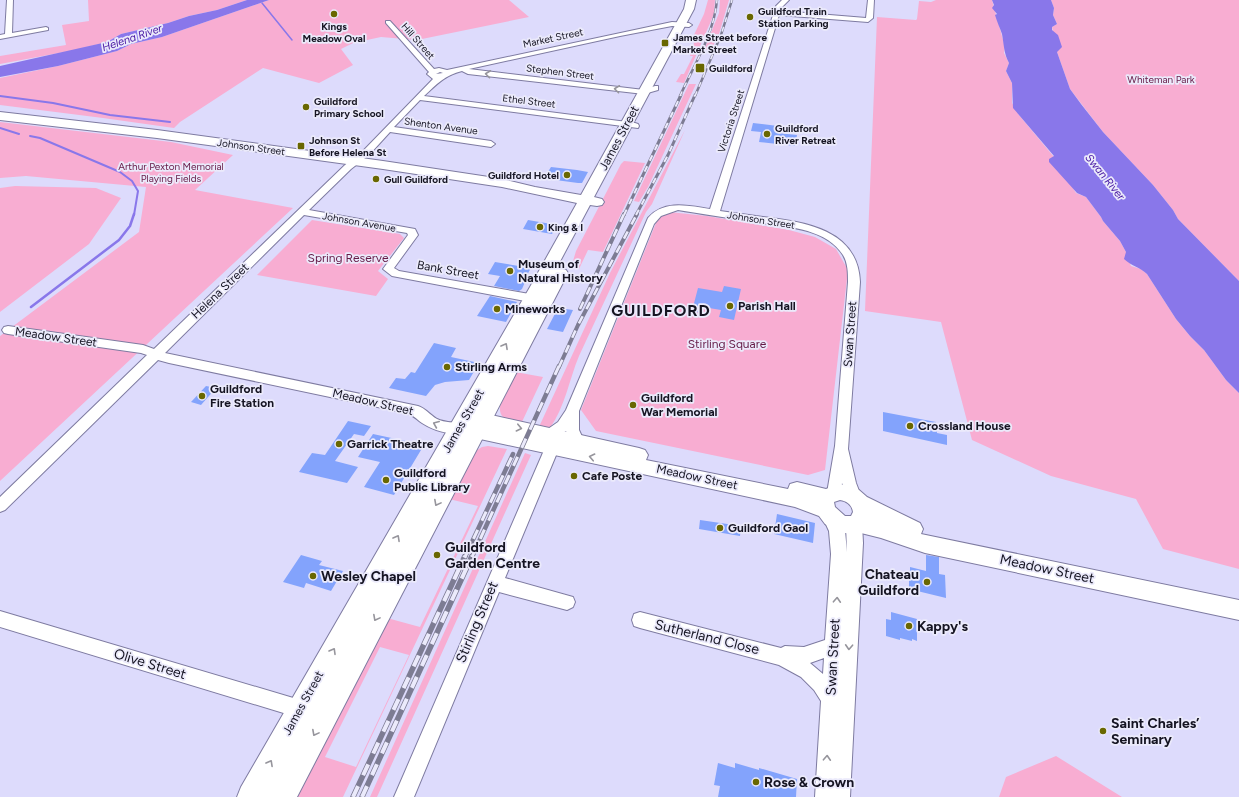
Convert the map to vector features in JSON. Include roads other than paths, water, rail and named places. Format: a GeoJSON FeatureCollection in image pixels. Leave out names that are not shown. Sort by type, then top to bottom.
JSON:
{"type":"FeatureCollection","features":[{"type":"Feature","properties":{"kind":"highway","name":"James Street"},"geometry":{"type":"LineString","coordinates":[[250,797],[300,709],[470,424],[539,299],[649,90],[682,37],[684,25],[692,0]]}},
{"type":"Feature","properties":{"kind":"highway","name":"James Street"},"geometry":{"type":"LineString","coordinates":[[649,90],[667,50],[684,25]]}},
{"type":"Feature","properties":{"kind":"highway"},"geometry":{"type":"LineString","coordinates":[[667,50],[676,39],[682,37]]}},
{"type":"Feature","properties":{"kind":"highway","name":"Johnson Street"},"geometry":{"type":"LineString","coordinates":[[0,116],[157,134],[355,161],[502,183],[535,191],[593,197]]}},
{"type":"Feature","properties":{"kind":"highway","name":"James Street"},"geometry":{"type":"LineString","coordinates":[[281,797],[470,424]]}},
{"type":"Feature","properties":{"kind":"main road","name":"Meadow Street"},"geometry":{"type":"LineString","coordinates":[[470,424],[551,442],[612,461],[633,463],[796,499],[829,504]]}},
{"type":"Feature","properties":{"kind":"main road","name":"Meadow Street"},"geometry":{"type":"LineString","coordinates":[[551,442],[577,441],[829,504]]}},
{"type":"Feature","properties":{"kind":"main road"},"geometry":{"type":"LineString","coordinates":[[844,492],[857,500],[863,510],[863,516],[855,524],[840,524],[829,504],[844,492]]}},
{"type":"Feature","properties":{"kind":"main road","name":"Meadow Street"},"geometry":{"type":"LineString","coordinates":[[857,500],[904,526],[930,535],[1149,584],[1239,601]]}},
{"type":"Feature","properties":{"kind":"main road","name":"Meadow Street"},"geometry":{"type":"LineString","coordinates":[[855,524],[881,529],[925,544],[1239,610]]}},
{"type":"Feature","properties":{"kind":"street"},"geometry":{"type":"LineString","coordinates":[[8,36],[10,0]]}},
{"type":"Feature","properties":{"kind":"street"},"geometry":{"type":"LineString","coordinates":[[786,0],[780,4],[777,13],[868,20],[870,18],[871,0]]}},
{"type":"Feature","properties":{"kind":"street","name":"Victoria Street"},"geometry":{"type":"LineString","coordinates":[[714,213],[777,13]]}},
{"type":"Feature","properties":{"kind":"street","name":"Hill Street"},"geometry":{"type":"LineString","coordinates":[[388,22],[427,67],[436,74]]}},
{"type":"Feature","properties":{"kind":"street","name":"Market Street"},"geometry":{"type":"LineString","coordinates":[[436,74],[439,70],[446,72],[620,34],[664,26],[684,25]]}},
{"type":"Feature","properties":{"kind":"street"},"geometry":{"type":"LineString","coordinates":[[0,37],[46,30]]}},
{"type":"Feature","properties":{"kind":"street","name":"Stephen Street"},"geometry":{"type":"LineString","coordinates":[[463,68],[468,72],[649,90]]}},
{"type":"Feature","properties":{"kind":"street","name":"Helena Street"},"geometry":{"type":"LineString","coordinates":[[0,506],[355,161],[363,157],[374,143],[420,98],[436,74]]}},
{"type":"Feature","properties":{"kind":"street","name":"Ethel Street"},"geometry":{"type":"LineString","coordinates":[[420,98],[630,125]]}},
{"type":"Feature","properties":{"kind":"street","name":"Shenton Avenue"},"geometry":{"type":"LineString","coordinates":[[388,129],[491,144]]}},
{"type":"Feature","properties":{"kind":"street","name":"Johnson Street"},"geometry":{"type":"LineString","coordinates":[[674,208],[808,228],[827,236],[843,248]]}},
{"type":"Feature","properties":{"kind":"street","name":"Stirling Street"},"geometry":{"type":"LineString","coordinates":[[404,797],[494,583],[551,442],[572,412],[649,224],[655,215],[674,208]]}},
{"type":"Feature","properties":{"kind":"street","name":"Johnson Avenue"},"geometry":{"type":"LineString","coordinates":[[302,212],[411,231],[413,235]]}},
{"type":"Feature","properties":{"kind":"street","name":"Bank Street"},"geometry":{"type":"LineString","coordinates":[[413,235],[388,269],[396,274],[539,299]]}},
{"type":"Feature","properties":{"kind":"street","name":"Swan Street"},"geometry":{"type":"LineString","coordinates":[[825,797],[839,554],[837,531],[829,504],[842,446],[854,272],[851,259],[843,248]]}},
{"type":"Feature","properties":{"kind":"street","name":"Meadow Street"},"geometry":{"type":"LineString","coordinates":[[8,330],[143,349],[169,359],[418,411],[422,417],[431,422],[450,428],[470,424]]}},
{"type":"Feature","properties":{"kind":"street","name":"Stirling Street"},"geometry":{"type":"LineString","coordinates":[[572,412],[572,430],[577,441]]}},
{"type":"Feature","properties":{"kind":"street","name":"Swan Street"},"geometry":{"type":"LineString","coordinates":[[842,446],[849,483],[857,500]]}},
{"type":"Feature","properties":{"kind":"street","name":"Swan Street"},"geometry":{"type":"LineString","coordinates":[[840,797],[855,524]]}},
{"type":"Feature","properties":{"kind":"street"},"geometry":{"type":"LineString","coordinates":[[494,583],[567,602]]}},
{"type":"Feature","properties":{"kind":"street","name":"Olive Street"},"geometry":{"type":"LineString","coordinates":[[0,619],[300,709]]}},
{"type":"Feature","properties":{"kind":"street","name":"Sutherland Close"},"geometry":{"type":"LineString","coordinates":[[640,620],[773,654],[789,660],[810,672],[822,685],[831,700]]}},
{"type":"Feature","properties":{"kind":"street","name":"Sutherland Close"},"geometry":{"type":"LineString","coordinates":[[773,654],[798,656],[818,652],[834,645]]}},
{"type":"Feature","properties":{"kind":"water","name":"Helena River"},"geometry":{"type":"Polygon","coordinates":[[[247,0],[269,0],[162,37],[131,44],[117,51],[58,66],[0,77],[0,66],[107,42],[121,34],[217,10],[247,0]]]}},
{"type":"Feature","properties":{"kind":"water","name":"Swan River"},"geometry":{"type":"Polygon","coordinates":[[[992,0],[1051,0],[1054,8],[1053,15],[1057,24],[1052,27],[1052,30],[1058,35],[1062,47],[1057,52],[1070,89],[1103,132],[1153,185],[1173,210],[1178,219],[1239,281],[1239,393],[1226,380],[1204,350],[1176,319],[1147,274],[1124,259],[1126,252],[1120,241],[1103,221],[1086,197],[1077,193],[1049,162],[1049,159],[1054,156],[1013,108],[1012,83],[1006,71],[1009,63],[1005,53],[1002,34],[995,15],[997,14],[992,8],[994,5],[992,0]]]}},
{"type":"Feature","properties":{"kind":"waterway"},"geometry":{"type":"LineString","coordinates":[[262,3],[292,40]]}},
{"type":"Feature","properties":{"kind":"waterway"},"geometry":{"type":"LineString","coordinates":[[0,96],[53,103],[110,115],[170,122]]}},
{"type":"Feature","properties":{"kind":"waterway"},"geometry":{"type":"LineString","coordinates":[[0,128],[19,134]]}},
{"type":"Feature","properties":{"kind":"waterway"},"geometry":{"type":"LineString","coordinates":[[30,136],[40,138],[120,172],[132,181],[138,191],[134,215]]}},
{"type":"Feature","properties":{"kind":"waterway"},"geometry":{"type":"LineString","coordinates":[[31,307],[119,240],[130,226],[134,214]]}},
{"type":"Feature","properties":{"kind":"railway"},"geometry":{"type":"LineString","coordinates":[[680,96],[708,37],[717,0]]}},
{"type":"Feature","properties":{"kind":"railway"},"geometry":{"type":"LineString","coordinates":[[695,96],[721,35],[732,0]]}},
{"type":"Feature","properties":{"kind":"railway"},"geometry":{"type":"LineString","coordinates":[[624,215],[681,95]]}},
{"type":"Feature","properties":{"kind":"railway"},"geometry":{"type":"LineString","coordinates":[[636,215],[668,155],[695,95]]}},
{"type":"Feature","properties":{"kind":"railway"},"geometry":{"type":"LineString","coordinates":[[580,309],[624,214]]}},
{"type":"Feature","properties":{"kind":"railway"},"geometry":{"type":"LineString","coordinates":[[559,367],[578,325],[637,214]]}},
{"type":"Feature","properties":{"kind":"railway"},"geometry":{"type":"LineString","coordinates":[[472,557],[559,366]]}},
{"type":"Feature","properties":{"kind":"railway"},"geometry":{"type":"LineString","coordinates":[[465,557],[513,454]]}},
{"type":"Feature","properties":{"kind":"railway"},"geometry":{"type":"LineString","coordinates":[[353,797],[465,556]]}},
{"type":"Feature","properties":{"kind":"railway"},"geometry":{"type":"LineString","coordinates":[[362,797],[472,556]]}},
{"type":"Feature","properties":{"kind":"place","name":"Kings Meadow Oval"},"geometry":{"type":"Point","coordinates":[334,14]}},
{"type":"Feature","properties":{"kind":"place","name":"Guildford Train Station Parking"},"geometry":{"type":"Point","coordinates":[750,17]}},
{"type":"Feature","properties":{"kind":"place","name":"James Street before Market Street"},"geometry":{"type":"Point","coordinates":[665,43]}},
{"type":"Feature","properties":{"kind":"place","name":"Guildford"},"geometry":{"type":"Point","coordinates":[700,68]}},
{"type":"Feature","properties":{"kind":"place","name":"Guildford Primary School"},"geometry":{"type":"Point","coordinates":[306,107]}},
{"type":"Feature","properties":{"kind":"place","name":"Guildford River Retreat"},"geometry":{"type":"Point","coordinates":[767,134]}},
{"type":"Feature","properties":{"kind":"place","name":"Johnson St Before Helena St"},"geometry":{"type":"Point","coordinates":[301,146]}},
{"type":"Feature","properties":{"kind":"place","name":"Guildford Hotel"},"geometry":{"type":"Point","coordinates":[567,175]}},
{"type":"Feature","properties":{"kind":"place","name":"Gull Guildford"},"geometry":{"type":"Point","coordinates":[376,179]}},
{"type":"Feature","properties":{"kind":"place","name":"King & I"},"geometry":{"type":"Point","coordinates":[540,227]}},
{"type":"Feature","properties":{"kind":"place","name":"Museum of Natural History"},"geometry":{"type":"Point","coordinates":[510,271]}},
{"type":"Feature","properties":{"kind":"place","name":"Parish Hall"},"geometry":{"type":"Point","coordinates":[730,306]}},
{"type":"Feature","properties":{"kind":"place","name":"Mineworks"},"geometry":{"type":"Point","coordinates":[497,309]}},
{"type":"Feature","properties":{"kind":"place","name":"Stirling Arms"},"geometry":{"type":"Point","coordinates":[447,367]}},
{"type":"Feature","properties":{"kind":"place","name":"Guildford Fire Station"},"geometry":{"type":"Point","coordinates":[202,396]}},
{"type":"Feature","properties":{"kind":"place","name":"Guildford War Memorial"},"geometry":{"type":"Point","coordinates":[633,405]}},
{"type":"Feature","properties":{"kind":"place","name":"Crossland House"},"geometry":{"type":"Point","coordinates":[910,426]}},
{"type":"Feature","properties":{"kind":"place","name":"Garrick Theatre"},"geometry":{"type":"Point","coordinates":[339,444]}},
{"type":"Feature","properties":{"kind":"place","name":"Cafe Poste"},"geometry":{"type":"Point","coordinates":[574,476]}},
{"type":"Feature","properties":{"kind":"place","name":"Guildford Public Library"},"geometry":{"type":"Point","coordinates":[386,480]}},
{"type":"Feature","properties":{"kind":"place","name":"Guildford Gaol"},"geometry":{"type":"Point","coordinates":[720,528]}},
{"type":"Feature","properties":{"kind":"place","name":"Guildford Garden Centre"},"geometry":{"type":"Point","coordinates":[437,555]}},
{"type":"Feature","properties":{"kind":"place","name":"Wesley Chapel"},"geometry":{"type":"Point","coordinates":[313,576]}},
{"type":"Feature","properties":{"kind":"place","name":"Chateau Guildford"},"geometry":{"type":"Point","coordinates":[927,582]}},
{"type":"Feature","properties":{"kind":"place","name":"Kappy's"},"geometry":{"type":"Point","coordinates":[909,626]}},
{"type":"Feature","properties":{"kind":"place","name":"Saint Charles’ Seminary"},"geometry":{"type":"Point","coordinates":[1103,731]}},
{"type":"Feature","properties":{"kind":"place","name":"Rose & Crown"},"geometry":{"type":"Point","coordinates":[756,782]}},
{"type":"Feature","properties":{"kind":"district","name":"GUILDFORD"},"geometry":{"type":"Point","coordinates":[661,310]}},
{"type":"Feature","properties":{"kind":"park label","name":"Whiteman Park"},"geometry":{"type":"Point","coordinates":[1161,79]}},
{"type":"Feature","properties":{"kind":"park label","name":"Arthur Pexton Memorial Playing Fields"},"geometry":{"type":"Point","coordinates":[171,172]}},
{"type":"Feature","properties":{"kind":"park label","name":"Spring Reserve"},"geometry":{"type":"Point","coordinates":[348,258]}},
{"type":"Feature","properties":{"kind":"park label","name":"Stirling Square"},"geometry":{"type":"Point","coordinates":[727,344]}}]}
